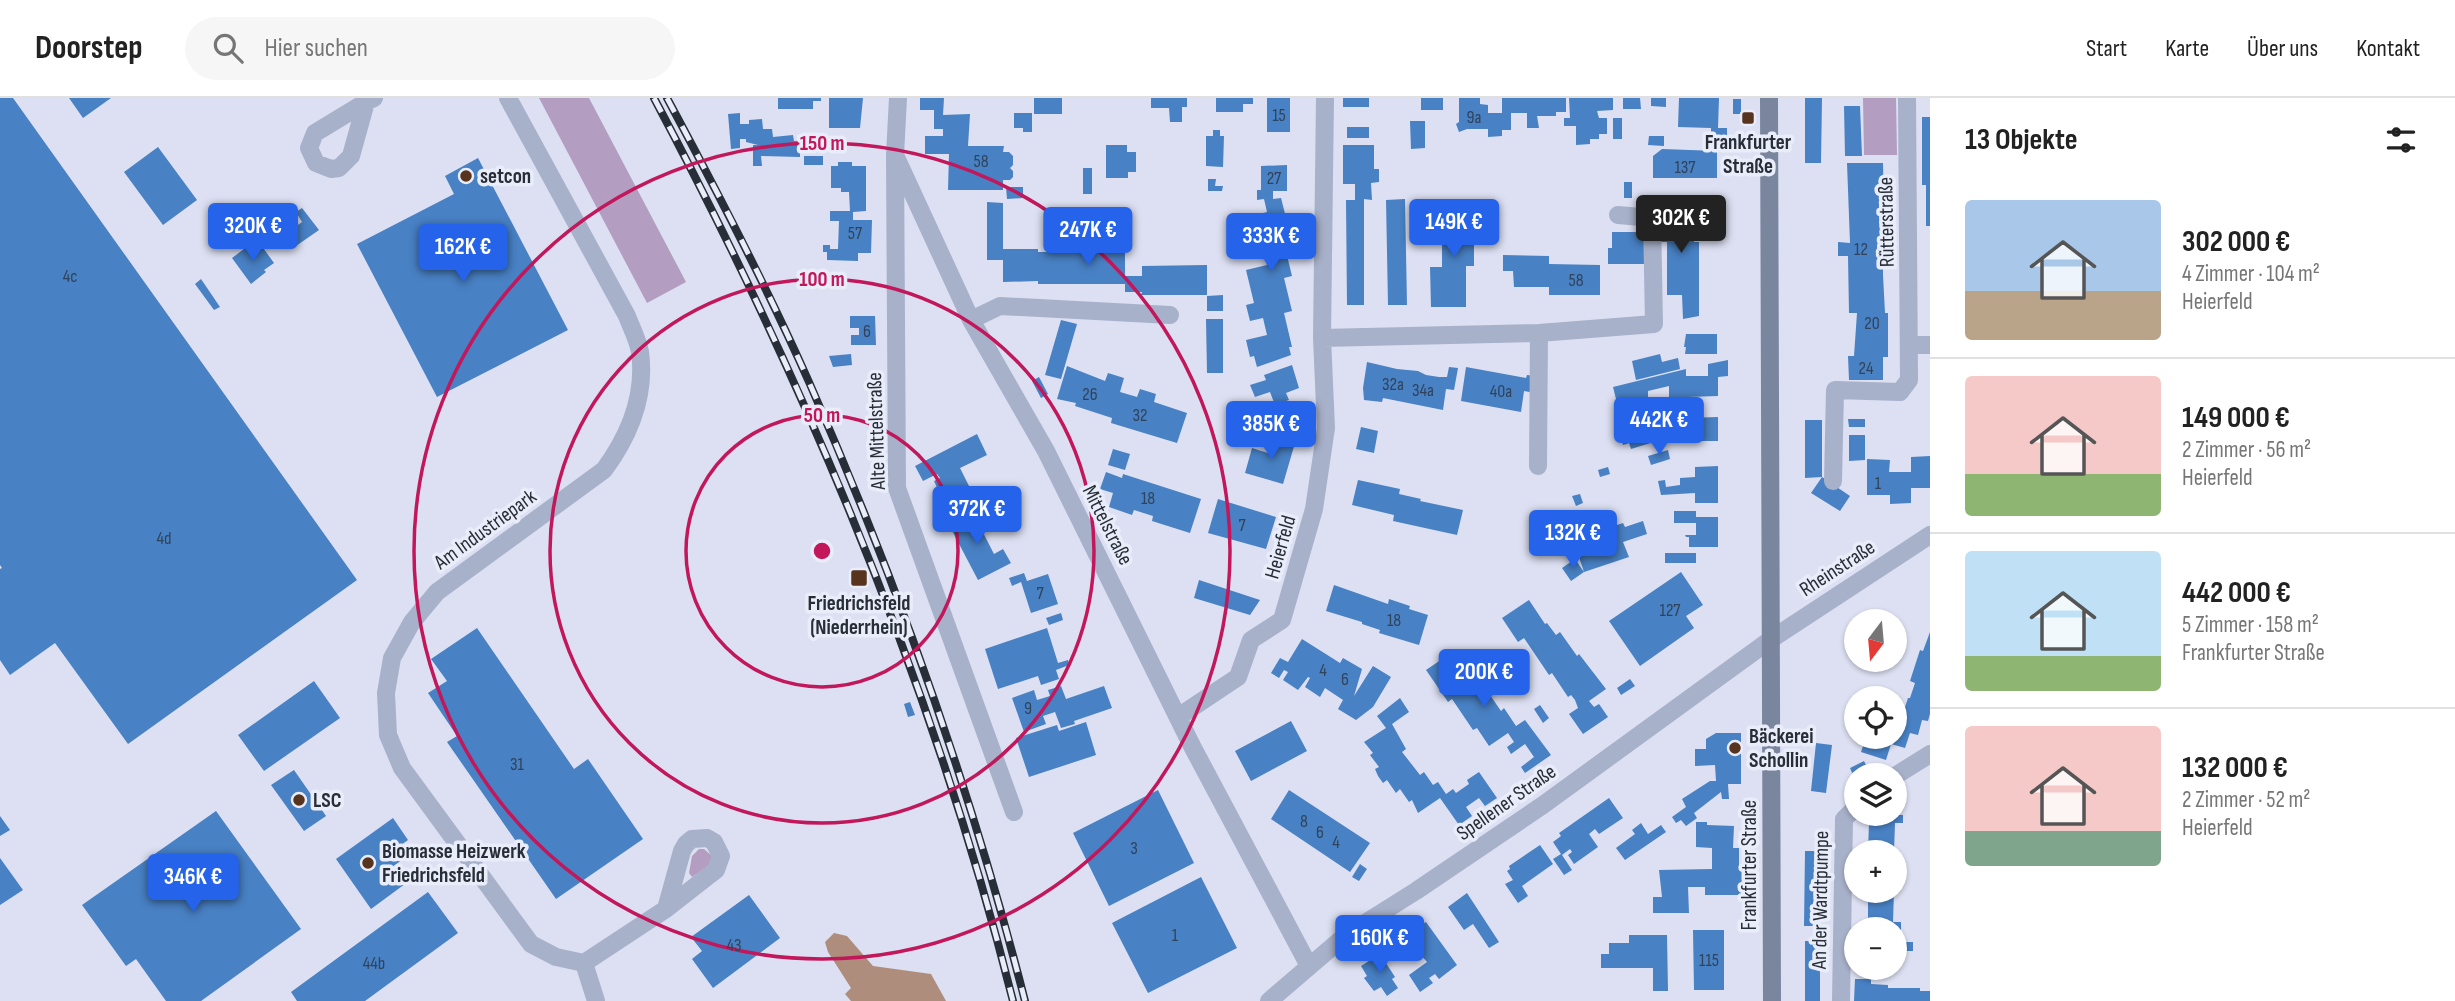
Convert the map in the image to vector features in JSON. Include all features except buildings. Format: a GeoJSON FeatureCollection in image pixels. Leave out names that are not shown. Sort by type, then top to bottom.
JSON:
{"type":"FeatureCollection","features":[{"type":"Feature","properties":{"kind":"main road","name":"Frankfurter Straße"},"geometry":{"type":"LineString","coordinates":[[1769,98],[1772,1001]]}},
{"type":"Feature","properties":{"kind":"street","name":"Am Industriepark"},"geometry":{"type":"LineString","coordinates":[[508,98],[631,327],[640,350],[640,383],[634,418],[619,449],[604,470],[437,592],[412,622],[392,657],[386,692],[388,735],[402,768],[531,944],[556,957],[584,963]]}},
{"type":"Feature","properties":{"kind":"street","name":"Mittelstraße"},"geometry":{"type":"LineString","coordinates":[[898,98],[895,155],[971,320],[1046,452],[1178,717],[1309,966]]}},
{"type":"Feature","properties":{"kind":"street","name":"Heierfeld"},"geometry":{"type":"LineString","coordinates":[[1178,717],[1238,677],[1251,640],[1282,620],[1314,509],[1326,428],[1322,338],[1325,98]]}},
{"type":"Feature","properties":{"kind":"street","name":"Rütterstraße"},"geometry":{"type":"LineString","coordinates":[[1833,481],[1835,390],[1900,392],[1909,380],[1907,98]]}},
{"type":"Feature","properties":{"kind":"street","name":"Alte Mittelstraße"},"geometry":{"type":"LineString","coordinates":[[895,155],[897,488],[1014,812]]}},
{"type":"Feature","properties":{"kind":"street"},"geometry":{"type":"LineString","coordinates":[[1322,338],[1539,333],[1654,324],[1652,218],[1618,215]]}},
{"type":"Feature","properties":{"kind":"street"},"geometry":{"type":"LineString","coordinates":[[971,320],[1000,306],[1170,315]]}},
{"type":"Feature","properties":{"kind":"street"},"geometry":{"type":"LineString","coordinates":[[1538,466],[1539,333]]}},
{"type":"Feature","properties":{"kind":"street"},"geometry":{"type":"LineString","coordinates":[[1910,345],[1930,345]]}},
{"type":"Feature","properties":{"kind":"street","name":"Rheinstraße"},"geometry":{"type":"LineString","coordinates":[[1770,640],[1930,536]]}},
{"type":"Feature","properties":{"kind":"street","name":"Spellener Straße"},"geometry":{"type":"LineString","coordinates":[[1269,1001],[1346,935],[1543,805],[1770,640]]}},
{"type":"Feature","properties":{"kind":"street"},"geometry":{"type":"LineString","coordinates":[[1907,768],[1930,754]]}},
{"type":"Feature","properties":{"kind":"street","name":"An der Wardtpumpe"},"geometry":{"type":"LineString","coordinates":[[1841,1001],[1844,818]]}},
{"type":"Feature","properties":{"kind":"street"},"geometry":{"type":"LineString","coordinates":[[596,1001],[584,963],[666,909]]}},
{"type":"Feature","properties":{"kind":"shaded area"},"geometry":{"type":"Polygon","coordinates":[[[539,98],[589,98],[686,282],[647,303],[539,98]]]}},
{"type":"Feature","properties":{"kind":"shaded area"},"geometry":{"type":"Polygon","coordinates":[[[1863,98],[1896,98],[1897,155],[1864,155],[1863,98]]]}},
{"type":"Feature","properties":{"kind":"shaded area"},"geometry":{"type":"Polygon","coordinates":[[[699,849],[704,849],[712,856],[710,865],[692,877],[689,873],[692,856],[699,849]]]}},
{"type":"Feature","properties":{"kind":"shaded area"},"geometry":{"type":"Polygon","coordinates":[[[834,933],[847,936],[873,966],[931,974],[946,1001],[851,1001],[845,994],[851,988],[828,952],[825,942],[834,933]]]}},
{"type":"Feature","properties":{"kind":"railway"},"geometry":{"type":"LineString","coordinates":[[654,98],[763,315],[814,426],[861,539],[905,652],[945,767],[981,883],[1013,1001]]}},
{"type":"Feature","properties":{"kind":"railway"},"geometry":{"type":"LineString","coordinates":[[667,98],[776,310],[872,533],[930,687],[956,765],[981,843],[1025,1001]]}},
{"type":"Feature","properties":{"kind":"place","name":"Frankfurter Straße"},"geometry":{"type":"Point","coordinates":[1748,118]}},
{"type":"Feature","properties":{"kind":"place","name":"setcon"},"geometry":{"type":"Point","coordinates":[466,176]}},
{"type":"Feature","properties":{"kind":"place","name":"Friedrichsfeld (Niederrhein)"},"geometry":{"type":"Point","coordinates":[859,578]}},
{"type":"Feature","properties":{"kind":"place","name":"Bäckerei Schollin"},"geometry":{"type":"Point","coordinates":[1735,748]}},
{"type":"Feature","properties":{"kind":"place","name":"LSC"},"geometry":{"type":"Point","coordinates":[299,800]}},
{"type":"Feature","properties":{"kind":"place","name":"Biomasse Heizwerk Friedrichsfeld"},"geometry":{"type":"Point","coordinates":[368,863]}}]}
